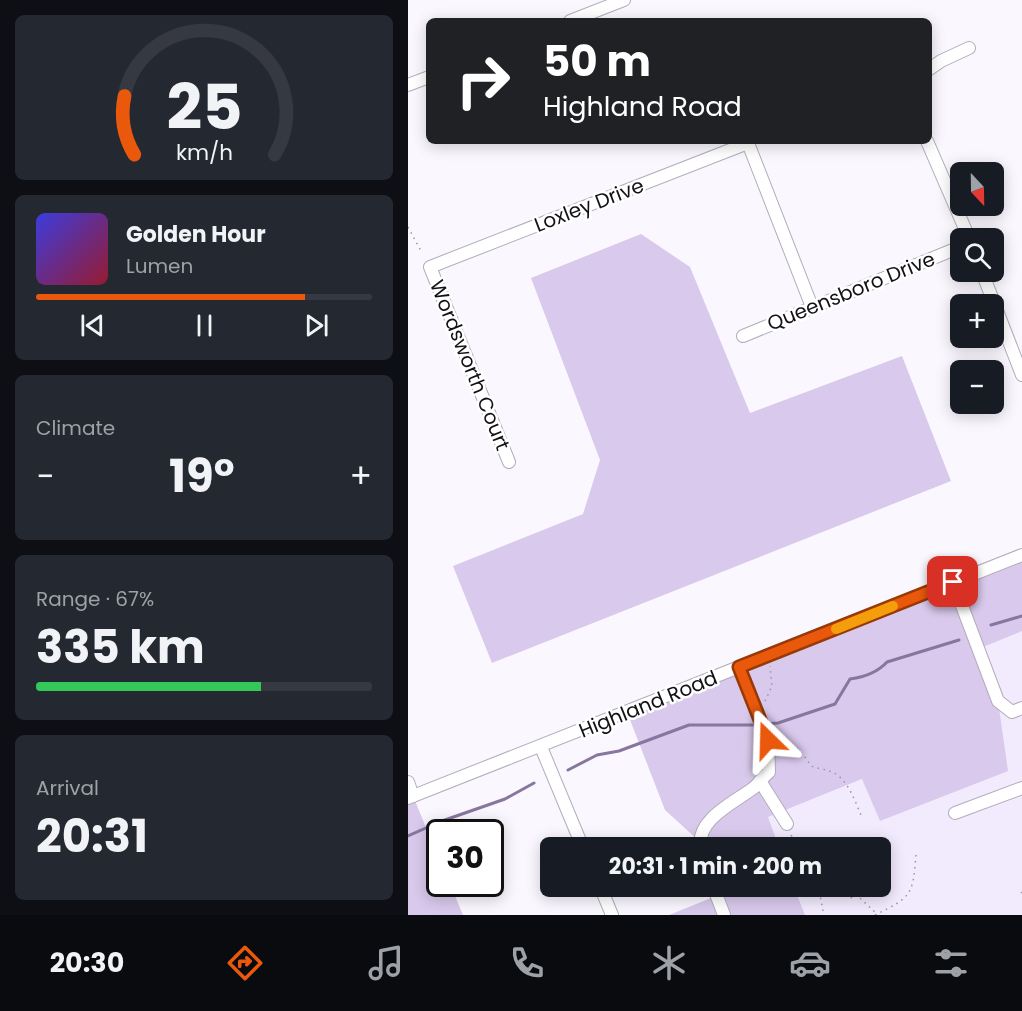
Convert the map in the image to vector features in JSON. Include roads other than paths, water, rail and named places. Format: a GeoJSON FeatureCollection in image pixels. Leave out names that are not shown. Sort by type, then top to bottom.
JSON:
{"type":"FeatureCollection","features":[{"type":"Feature","properties":{"kind":"street"},"geometry":{"type":"LineString","coordinates":[[578,18],[624,0]]}},
{"type":"Feature","properties":{"kind":"street"},"geometry":{"type":"LineString","coordinates":[[932,67],[969,48]]}},
{"type":"Feature","properties":{"kind":"street"},"geometry":{"type":"LineString","coordinates":[[408,85],[426,78]]}},
{"type":"Feature","properties":{"kind":"street","name":"Loxley Drive"},"geometry":{"type":"LineString","coordinates":[[430,267],[745,144]]}},
{"type":"Feature","properties":{"kind":"street","name":"Loxley Drive"},"geometry":{"type":"LineString","coordinates":[[748,144],[812,307]]}},
{"type":"Feature","properties":{"kind":"street"},"geometry":{"type":"LineString","coordinates":[[928,144],[965,228]]}},
{"type":"Feature","properties":{"kind":"street","name":"Queensboro Drive"},"geometry":{"type":"LineString","coordinates":[[742,336],[950,251]]}},
{"type":"Feature","properties":{"kind":"street","name":"Wordsworth Court"},"geometry":{"type":"LineString","coordinates":[[430,267],[509,462]]}},
{"type":"Feature","properties":{"kind":"street"},"geometry":{"type":"LineString","coordinates":[[986,282],[1022,375]]}},
{"type":"Feature","properties":{"kind":"street","name":"Highland Road"},"geometry":{"type":"LineString","coordinates":[[411,797],[1022,555]]}},
{"type":"Feature","properties":{"kind":"street"},"geometry":{"type":"LineString","coordinates":[[953,582],[998,701],[1012,712],[1022,708]]}},
{"type":"Feature","properties":{"kind":"street"},"geometry":{"type":"LineString","coordinates":[[701,837],[711,819],[760,781],[769,771],[772,739],[760,708],[739,667]]}},
{"type":"Feature","properties":{"kind":"street"},"geometry":{"type":"LineString","coordinates":[[541,747],[578,837]]}},
{"type":"Feature","properties":{"kind":"street"},"geometry":{"type":"LineString","coordinates":[[760,781],[787,824]]}},
{"type":"Feature","properties":{"kind":"street"},"geometry":{"type":"LineString","coordinates":[[408,782],[411,797]]}},
{"type":"Feature","properties":{"kind":"street"},"geometry":{"type":"LineString","coordinates":[[955,813],[1022,788]]}},
{"type":"Feature","properties":{"kind":"street"},"geometry":{"type":"LineString","coordinates":[[605,897],[612,915]]}},
{"type":"Feature","properties":{"kind":"street"},"geometry":{"type":"LineString","coordinates":[[717,897],[724,915]]}},
{"type":"Feature","properties":{"kind":"waterway"},"geometry":{"type":"LineString","coordinates":[[991,625],[1022,616]]}},
{"type":"Feature","properties":{"kind":"waterway"},"geometry":{"type":"LineString","coordinates":[[765,724],[778,723],[835,704],[850,679],[870,674],[887,662],[959,640]]}},
{"type":"Feature","properties":{"kind":"waterway"},"geometry":{"type":"LineString","coordinates":[[568,770],[597,755],[619,751],[689,725],[759,725]]}},
{"type":"Feature","properties":{"kind":"waterway"},"geometry":{"type":"LineString","coordinates":[[448,819],[505,799],[534,783]]}},
{"type":"Feature","properties":{"kind":"waterway"},"geometry":{"type":"LineString","coordinates":[[408,836],[426,828]]}}]}
